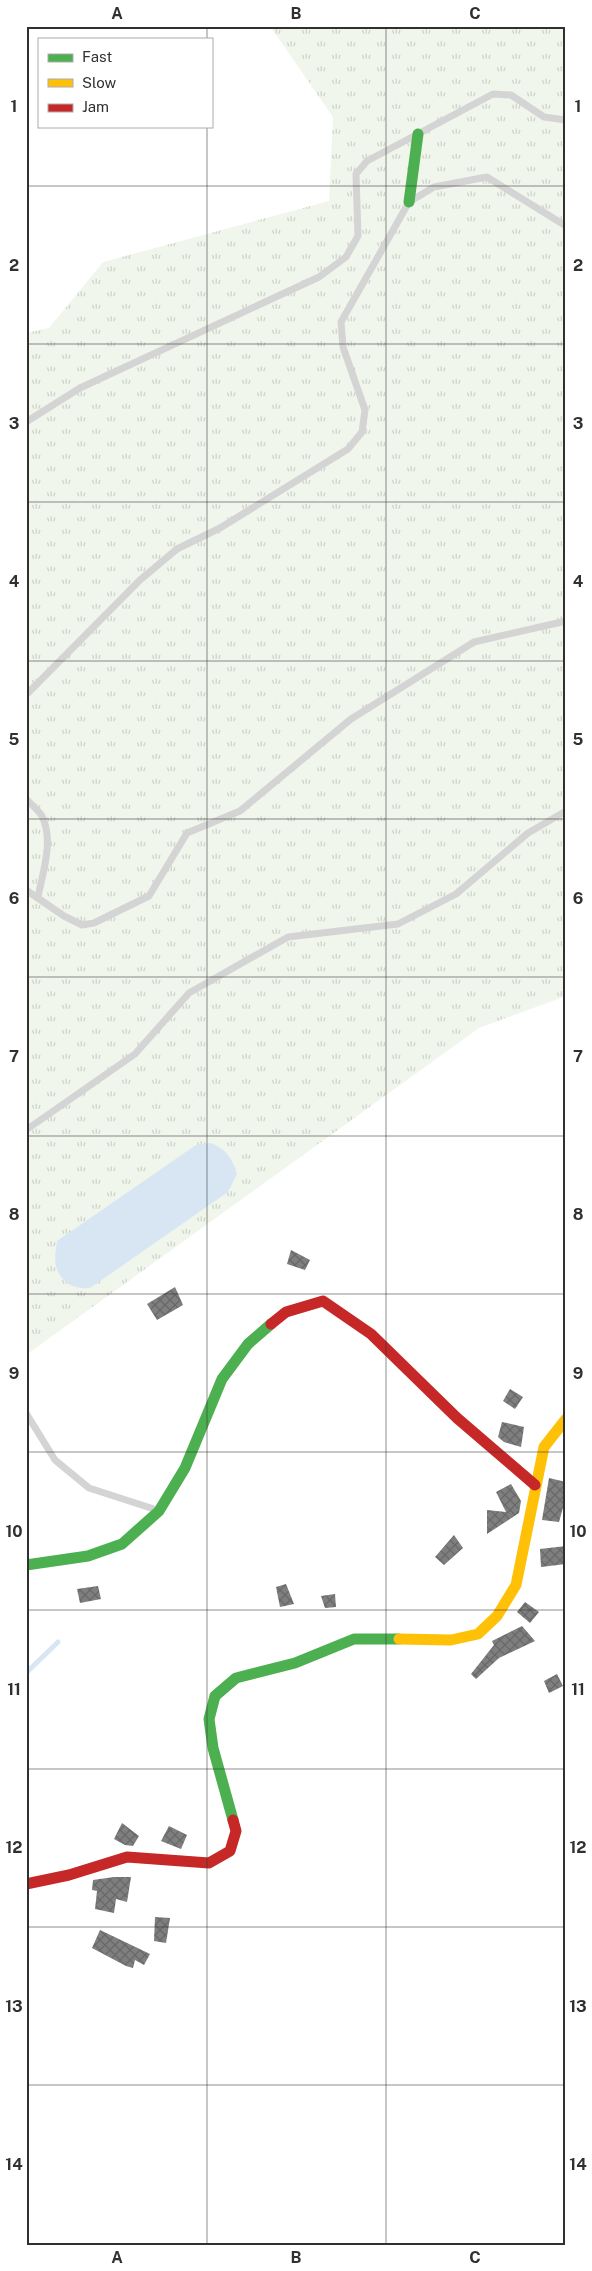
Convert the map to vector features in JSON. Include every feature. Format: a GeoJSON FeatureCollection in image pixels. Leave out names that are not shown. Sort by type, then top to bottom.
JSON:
{"type":"FeatureCollection","features":[{"type":"Feature","properties":{"kind":"street"},"geometry":{"type":"LineString","coordinates":[[409,202],[418,134]]}},
{"type":"Feature","properties":{"kind":"street"},"geometry":{"type":"LineString","coordinates":[[26,1565],[88,1556],[122,1544],[159,1511],[185,1468],[222,1379],[248,1344],[286,1312],[323,1301],[371,1334],[457,1418],[535,1484]]}},
{"type":"Feature","properties":{"kind":"street"},"geometry":{"type":"LineString","coordinates":[[26,1884],[69,1875],[127,1856],[209,1863],[230,1851],[236,1831],[213,1748],[209,1719],[215,1696],[236,1678],[295,1664],[354,1639],[451,1640],[478,1634],[497,1616],[516,1585],[544,1447],[566,1419]]}},
{"type":"Feature","properties":{"kind":"lane"},"geometry":{"type":"LineString","coordinates":[[26,422],[80,388],[319,277],[346,257],[358,236],[356,174],[367,161],[494,94],[511,95],[544,117],[566,120]]}},
{"type":"Feature","properties":{"kind":"lane"},"geometry":{"type":"LineString","coordinates":[[26,695],[140,580],[177,549],[220,528],[348,449],[362,432],[365,410],[343,347],[341,322],[409,202],[434,187],[487,177],[566,226]]}},
{"type":"Feature","properties":{"kind":"lane"},"geometry":{"type":"LineString","coordinates":[[26,890],[64,916],[82,925],[94,923],[149,896],[187,833],[240,811],[351,719],[474,642],[566,621]]}},
{"type":"Feature","properties":{"kind":"lane"},"geometry":{"type":"LineString","coordinates":[[26,799],[41,814],[46,826],[48,846],[38,897]]}},
{"type":"Feature","properties":{"kind":"lane"},"geometry":{"type":"LineString","coordinates":[[26,1130],[135,1054],[189,992],[288,937],[398,924],[456,894],[528,833],[566,811]]}},
{"type":"Feature","properties":{"kind":"lane"},"geometry":{"type":"LineString","coordinates":[[26,1413],[55,1460],[89,1488],[159,1511]]}},
{"type":"Feature","properties":{"kind":"green space"},"geometry":{"type":"Polygon","coordinates":[[[270,26],[566,26],[566,996],[479,1028],[26,1355],[26,333],[49,328],[103,262],[329,201],[333,117],[270,26]]]}},
{"type":"Feature","properties":{"kind":"water"},"geometry":{"type":"Polygon","coordinates":[[[211,1143],[225,1152],[235,1168],[237,1174],[228,1192],[90,1288],[78,1288],[64,1281],[55,1263],[57,1241],[196,1145],[211,1143]]]}},
{"type":"Feature","properties":{"kind":"building"},"geometry":{"type":"Polygon","coordinates":[[[291,1250],[310,1260],[305,1270],[287,1264],[291,1250]]]}},
{"type":"Feature","properties":{"kind":"building"},"geometry":{"type":"Polygon","coordinates":[[[175,1287],[183,1305],[157,1320],[147,1304],[175,1287]]]}},
{"type":"Feature","properties":{"kind":"building"},"geometry":{"type":"Polygon","coordinates":[[[510,1389],[523,1397],[515,1409],[503,1401],[510,1389]]]}},
{"type":"Feature","properties":{"kind":"building"},"geometry":{"type":"Polygon","coordinates":[[[502,1422],[524,1427],[521,1447],[504,1442],[498,1437],[502,1422]]]}},
{"type":"Feature","properties":{"kind":"building"},"geometry":{"type":"Polygon","coordinates":[[[549,1478],[566,1482],[566,1497],[559,1522],[542,1520],[549,1478]]]}},
{"type":"Feature","properties":{"kind":"building"},"geometry":{"type":"Polygon","coordinates":[[[511,1484],[521,1501],[519,1513],[487,1534],[487,1510],[506,1512],[496,1492],[511,1484]]]}},
{"type":"Feature","properties":{"kind":"building"},"geometry":{"type":"Polygon","coordinates":[[[454,1535],[463,1548],[444,1565],[435,1557],[454,1535]]]}},
{"type":"Feature","properties":{"kind":"building"},"geometry":{"type":"Polygon","coordinates":[[[566,1546],[566,1564],[541,1567],[540,1549],[566,1546]]]}},
{"type":"Feature","properties":{"kind":"building"},"geometry":{"type":"Polygon","coordinates":[[[286,1584],[294,1604],[280,1607],[276,1587],[286,1584]]]}},
{"type":"Feature","properties":{"kind":"building"},"geometry":{"type":"Polygon","coordinates":[[[98,1586],[101,1599],[80,1603],[77,1589],[98,1586]]]}},
{"type":"Feature","properties":{"kind":"building"},"geometry":{"type":"Polygon","coordinates":[[[335,1594],[336,1607],[325,1608],[321,1596],[335,1594]]]}},
{"type":"Feature","properties":{"kind":"building"},"geometry":{"type":"Polygon","coordinates":[[[525,1602],[539,1612],[530,1623],[517,1612],[525,1602]]]}},
{"type":"Feature","properties":{"kind":"building"},"geometry":{"type":"Polygon","coordinates":[[[522,1626],[535,1641],[499,1658],[476,1679],[471,1674],[494,1645],[492,1641],[522,1626]]]}},
{"type":"Feature","properties":{"kind":"building"},"geometry":{"type":"Polygon","coordinates":[[[557,1674],[563,1686],[549,1693],[544,1681],[557,1674]]]}},
{"type":"Feature","properties":{"kind":"building"},"geometry":{"type":"Polygon","coordinates":[[[122,1823],[139,1836],[133,1846],[125,1845],[114,1839],[122,1823]]]}},
{"type":"Feature","properties":{"kind":"building"},"geometry":{"type":"Polygon","coordinates":[[[169,1826],[187,1835],[181,1849],[161,1841],[169,1826]]]}},
{"type":"Feature","properties":{"kind":"building"},"geometry":{"type":"Polygon","coordinates":[[[131,1877],[127,1902],[116,1899],[114,1913],[95,1909],[97,1891],[92,1890],[93,1880],[131,1877]]]}},
{"type":"Feature","properties":{"kind":"building"},"geometry":{"type":"Polygon","coordinates":[[[155,1917],[170,1918],[166,1943],[154,1941],[155,1917]]]}},
{"type":"Feature","properties":{"kind":"building"},"geometry":{"type":"Polygon","coordinates":[[[100,1930],[150,1954],[144,1965],[135,1960],[133,1968],[126,1966],[92,1948],[100,1930]]]}},
{"type":"Feature","properties":{"kind":"waterway"},"geometry":{"type":"LineString","coordinates":[[26,1673],[58,1642]]}},
{"type":"Feature","properties":{"kind":"traffic: fast"},"geometry":{"type":"LineString","coordinates":[[409,202],[418,134]]}},
{"type":"Feature","properties":{"kind":"traffic: fast"},"geometry":{"type":"LineString","coordinates":[[26,1565],[88,1556],[122,1544],[159,1511],[185,1468],[222,1379],[248,1344],[271,1324]]}},
{"type":"Feature","properties":{"kind":"traffic: fast"},"geometry":{"type":"LineString","coordinates":[[233,1820],[213,1748],[209,1719],[215,1696],[236,1678],[295,1663],[354,1639],[399,1639]]}},
{"type":"Feature","properties":{"kind":"traffic: slow"},"geometry":{"type":"LineString","coordinates":[[399,1639],[451,1640],[478,1634],[497,1616],[516,1585],[544,1447],[566,1419]]}},
{"type":"Feature","properties":{"kind":"traffic: jam"},"geometry":{"type":"LineString","coordinates":[[271,1324],[286,1312],[323,1301],[371,1334],[457,1418],[535,1485]]}},
{"type":"Feature","properties":{"kind":"traffic: jam"},"geometry":{"type":"LineString","coordinates":[[26,1884],[69,1875],[127,1857],[209,1863],[230,1851],[236,1831],[233,1820]]}}]}
